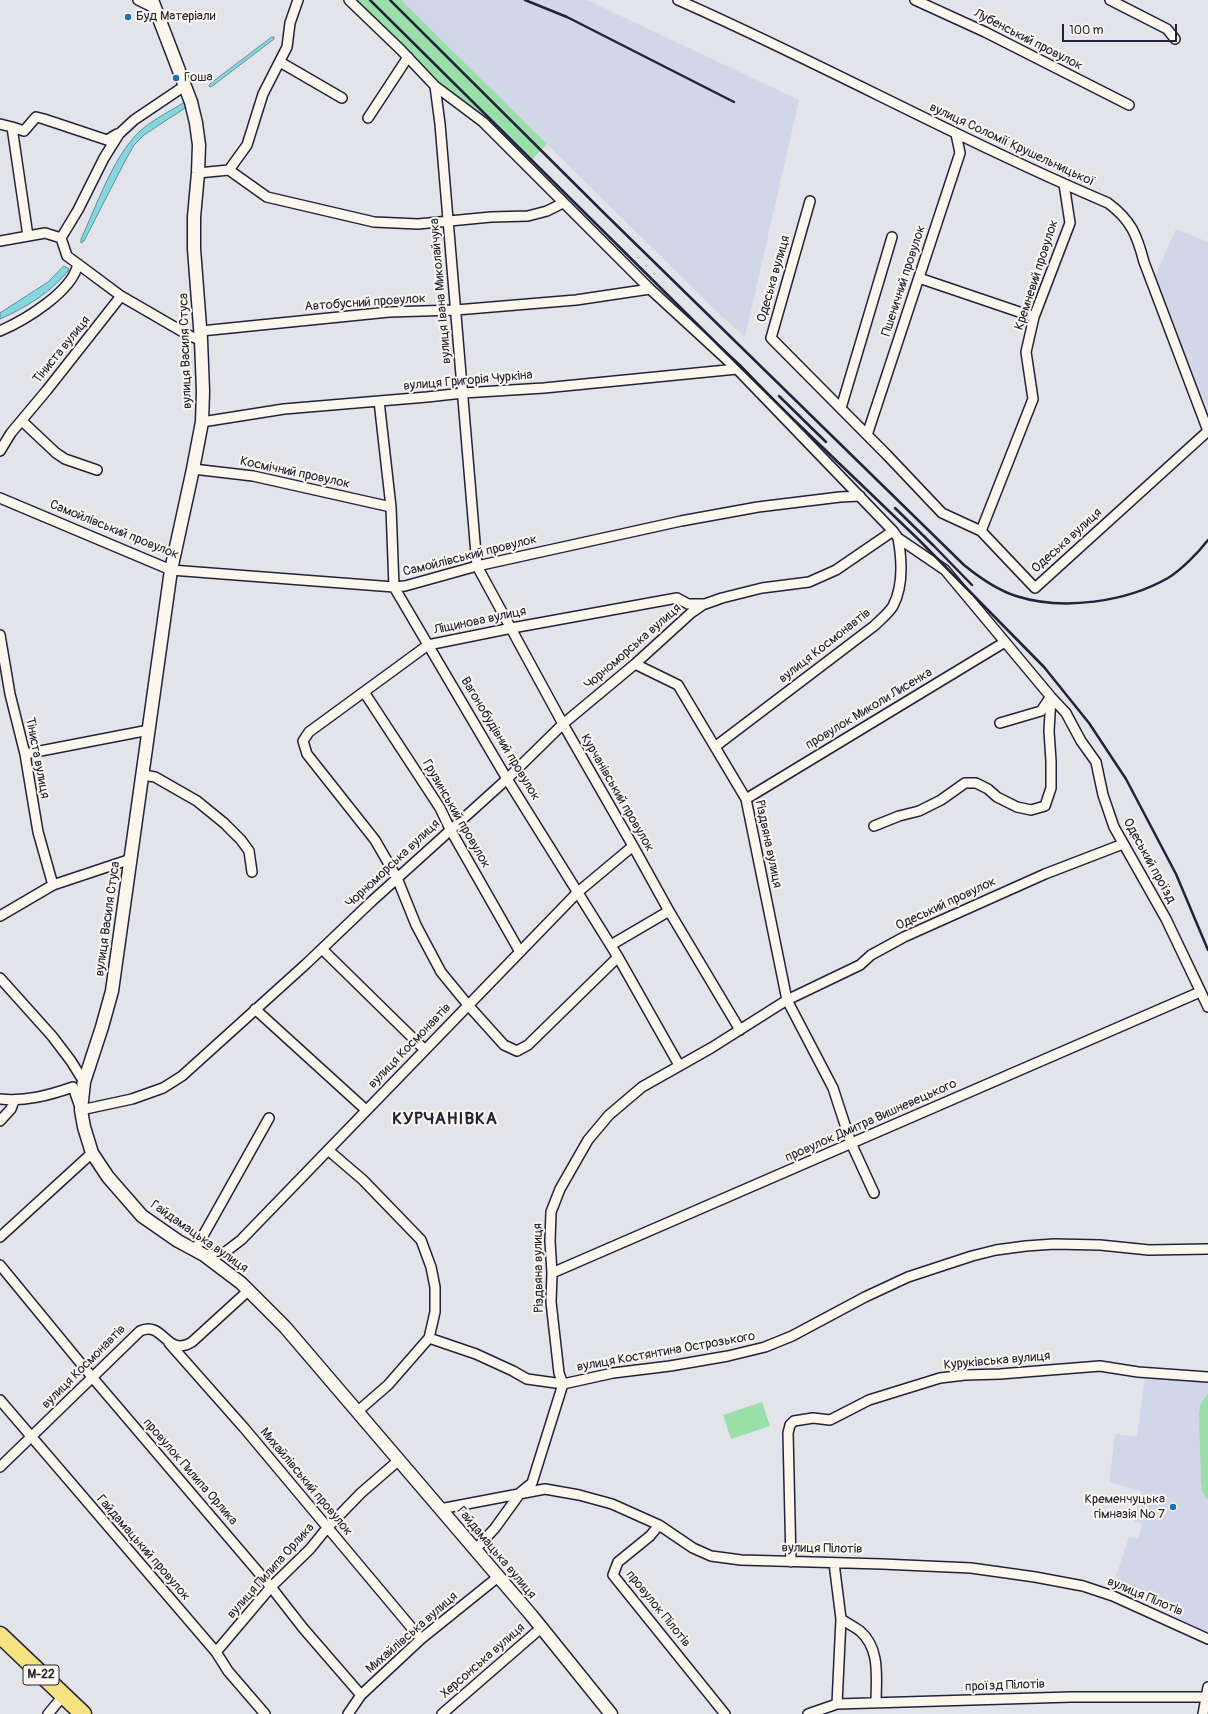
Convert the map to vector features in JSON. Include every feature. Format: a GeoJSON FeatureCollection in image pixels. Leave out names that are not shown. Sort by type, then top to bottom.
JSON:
{"type":"FeatureCollection","features":[{"type":"Feature","properties":{"kind":"highway","name":"М-22"},"geometry":{"type":"LineString","coordinates":[[0,1635],[83,1714]]}},
{"type":"Feature","properties":{"kind":"main road","name":"вулиця Василя Стуса"},"geometry":{"type":"LineString","coordinates":[[81,1110],[79,1085],[102,1027],[112,991],[171,570],[202,422],[203,391],[201,336],[194,249],[194,217],[199,145],[196,123],[186,88],[153,4]]}},
{"type":"Feature","properties":{"kind":"main road","name":"Гайдамацька вулиця"},"geometry":{"type":"LineString","coordinates":[[81,1110],[85,1133],[92,1153],[108,1177],[142,1216],[178,1241],[199,1253],[249,1290],[285,1327],[541,1628],[611,1714]]}},
{"type":"Feature","properties":{"kind":"street"},"geometry":{"type":"LineString","coordinates":[[138,0],[153,4]]}},
{"type":"Feature","properties":{"kind":"street"},"geometry":{"type":"LineString","coordinates":[[229,170],[247,145],[263,94],[287,47],[290,22],[298,0]]}},
{"type":"Feature","properties":{"kind":"street","name":"Одеський проїзд"},"geometry":{"type":"LineString","coordinates":[[349,0],[408,57],[435,86],[483,122],[650,289],[737,369],[860,496],[895,535],[945,570],[1066,713],[1081,741],[1096,762],[1103,795],[1114,827],[1166,919],[1208,1007]]}},
{"type":"Feature","properties":{"kind":"street","name":"вулиця Соломії Крушельницької"},"geometry":{"type":"LineString","coordinates":[[678,0],[751,33],[956,134],[1108,203],[1130,224],[1139,242],[1144,262],[1208,431]]}},
{"type":"Feature","properties":{"kind":"street","name":"Лубенський провулок"},"geometry":{"type":"LineString","coordinates":[[914,0],[985,32],[1129,105]]}},
{"type":"Feature","properties":{"kind":"street"},"geometry":{"type":"LineString","coordinates":[[1110,0],[1167,29],[1175,39]]}},
{"type":"Feature","properties":{"kind":"street"},"geometry":{"type":"LineString","coordinates":[[368,118],[408,57]]}},
{"type":"Feature","properties":{"kind":"street"},"geometry":{"type":"LineString","coordinates":[[280,62],[342,98]]}},
{"type":"Feature","properties":{"kind":"street","name":"вулиця Івана Миколайчука"},"geometry":{"type":"LineString","coordinates":[[435,86],[440,124],[464,392],[477,566]]}},
{"type":"Feature","properties":{"kind":"street"},"geometry":{"type":"LineString","coordinates":[[0,124],[24,131],[36,117],[107,140],[118,134],[147,111],[180,89],[186,88]]}},
{"type":"Feature","properties":{"kind":"street"},"geometry":{"type":"LineString","coordinates":[[12,127],[28,236]]}},
{"type":"Feature","properties":{"kind":"street"},"geometry":{"type":"LineString","coordinates":[[118,134],[104,158],[78,210],[61,238],[67,256],[122,296],[190,336],[201,336]]}},
{"type":"Feature","properties":{"kind":"street","name":"Пшеничний провулок"},"geometry":{"type":"LineString","coordinates":[[867,435],[960,153],[956,134]]}},
{"type":"Feature","properties":{"kind":"street"},"geometry":{"type":"LineString","coordinates":[[198,173],[229,170],[268,197],[374,222],[418,224],[528,216],[547,211],[563,203]]}},
{"type":"Feature","properties":{"kind":"street","name":"Кремневий провулок"},"geometry":{"type":"LineString","coordinates":[[981,531],[1033,399],[1026,352],[1034,317],[1070,223],[1064,184]]}},
{"type":"Feature","properties":{"kind":"street","name":"Одеська вулиця"},"geometry":{"type":"LineString","coordinates":[[810,201],[771,338],[942,513],[981,531],[1035,588],[1208,431]]}},
{"type":"Feature","properties":{"kind":"street"},"geometry":{"type":"LineString","coordinates":[[0,241],[45,233],[61,238]]}},
{"type":"Feature","properties":{"kind":"street"},"geometry":{"type":"LineString","coordinates":[[841,408],[892,237]]}},
{"type":"Feature","properties":{"kind":"street"},"geometry":{"type":"LineString","coordinates":[[0,331],[28,316],[54,297],[76,272],[78,264]]}},
{"type":"Feature","properties":{"kind":"street"},"geometry":{"type":"LineString","coordinates":[[919,278],[1034,317]]}},
{"type":"Feature","properties":{"kind":"street","name":"Автобусний провулок"},"geometry":{"type":"LineString","coordinates":[[201,336],[389,312],[456,310],[576,300],[650,289]]}},
{"type":"Feature","properties":{"kind":"street","name":"Тіниста вулиця"},"geometry":{"type":"LineString","coordinates":[[0,451],[11,433],[122,296]]}},
{"type":"Feature","properties":{"kind":"street","name":"вулиця Григорія Чуркіна"},"geometry":{"type":"LineString","coordinates":[[202,422],[284,409],[464,392],[544,388],[737,369]]}},
{"type":"Feature","properties":{"kind":"street","name":"Вагонобудівний провулок"},"geometry":{"type":"LineString","coordinates":[[379,401],[391,507],[394,587],[507,779],[618,957],[679,1065]]}},
{"type":"Feature","properties":{"kind":"street"},"geometry":{"type":"LineString","coordinates":[[22,420],[56,453],[65,459],[97,470]]}},
{"type":"Feature","properties":{"kind":"street","name":"Космічний провулок"},"geometry":{"type":"LineString","coordinates":[[193,469],[253,476],[391,507]]}},
{"type":"Feature","properties":{"kind":"street","name":"Самойлівський провулок"},"geometry":{"type":"LineString","coordinates":[[0,498],[171,570],[394,587],[405,586],[477,566],[681,521],[758,506],[860,496]]}},
{"type":"Feature","properties":{"kind":"street","name":"Ліщинова вулиця"},"geometry":{"type":"LineString","coordinates":[[618,957],[528,1045],[517,1051],[504,1045],[468,1005],[442,972],[416,925],[397,878],[375,840],[307,754],[303,741],[308,732],[428,645],[676,598],[688,604],[705,604],[740,593],[780,585],[799,584],[823,577],[865,551],[895,535]]}},
{"type":"Feature","properties":{"kind":"street","name":"вулиця Космонавтів"},"geometry":{"type":"LineString","coordinates":[[716,746],[874,626],[893,607],[900,588],[901,570],[901,555],[895,535]]}},
{"type":"Feature","properties":{"kind":"street","name":"Курчанівський провулок"},"geometry":{"type":"LineString","coordinates":[[477,566],[563,724],[669,911],[740,1030]]}},
{"type":"Feature","properties":{"kind":"street","name":"Чорноморська вулиця"},"geometry":{"type":"LineString","coordinates":[[81,1110],[132,1099],[164,1088],[182,1076],[322,949],[450,829],[507,779],[563,724],[635,664],[690,613],[705,604]]}},
{"type":"Feature","properties":{"kind":"street","name":"Тіниста вулиця"},"geometry":{"type":"LineString","coordinates":[[0,635],[10,694],[25,754],[38,832],[53,885]]}},
{"type":"Feature","properties":{"kind":"street","name":"провулок Миколи Лисенка"},"geometry":{"type":"LineString","coordinates":[[746,799],[1005,642]]}},
{"type":"Feature","properties":{"kind":"street","name":"Різдвяна вулиця"},"geometry":{"type":"LineString","coordinates":[[635,664],[678,685],[716,746],[746,799],[787,1000],[833,1088],[851,1143],[874,1193]]}},
{"type":"Feature","properties":{"kind":"street","name":"Грузинський провулок"},"geometry":{"type":"LineString","coordinates":[[364,692],[440,808],[450,829],[520,952]]}},
{"type":"Feature","properties":{"kind":"street"},"geometry":{"type":"LineString","coordinates":[[1000,723],[1041,711],[1051,697]]}},
{"type":"Feature","properties":{"kind":"street"},"geometry":{"type":"LineString","coordinates":[[874,826],[899,816],[919,811],[941,800],[965,783],[976,783],[988,789],[997,797],[1017,807],[1031,810],[1045,806],[1051,788],[1052,761],[1049,731],[1051,697]]}},
{"type":"Feature","properties":{"kind":"street"},"geometry":{"type":"LineString","coordinates":[[25,754],[149,730]]}},
{"type":"Feature","properties":{"kind":"street"},"geometry":{"type":"LineString","coordinates":[[143,775],[155,777],[197,801],[224,823],[241,840],[249,851],[252,872]]}},
{"type":"Feature","properties":{"kind":"street","name":"Одеський провулок"},"geometry":{"type":"LineString","coordinates":[[787,1000],[860,965],[871,955],[940,920],[1045,874],[1123,844]]}},
{"type":"Feature","properties":{"kind":"street","name":"вулиця Космонавтів"},"geometry":{"type":"LineString","coordinates":[[199,1253],[224,1253],[241,1240],[578,892],[633,846]]}},
{"type":"Feature","properties":{"kind":"street"},"geometry":{"type":"LineString","coordinates":[[0,916],[53,885],[131,860]]}},
{"type":"Feature","properties":{"kind":"street"},"geometry":{"type":"LineString","coordinates":[[610,945],[669,911]]}},
{"type":"Feature","properties":{"kind":"street"},"geometry":{"type":"LineString","coordinates":[[322,949],[425,1050]]}},
{"type":"Feature","properties":{"kind":"street"},"geometry":{"type":"LineString","coordinates":[[0,978],[52,1036],[71,1061],[79,1085],[50,1095],[14,1101],[0,1100]]}},
{"type":"Feature","properties":{"kind":"street","name":"провулок Дмитра Вишневецького"},"geometry":{"type":"LineString","coordinates":[[552,1273],[1200,992]]}},
{"type":"Feature","properties":{"kind":"street","name":"Різдвяна вулиця"},"geometry":{"type":"LineString","coordinates":[[563,1384],[559,1373],[551,1302],[551,1212],[560,1189],[588,1140],[609,1115],[642,1087],[740,1030],[787,1000]]}},
{"type":"Feature","properties":{"kind":"street"},"geometry":{"type":"LineString","coordinates":[[255,1009],[366,1110]]}},
{"type":"Feature","properties":{"kind":"street"},"geometry":{"type":"LineString","coordinates":[[0,1120],[11,1109],[14,1101]]}},
{"type":"Feature","properties":{"kind":"street"},"geometry":{"type":"LineString","coordinates":[[199,1253],[269,1118]]}},
{"type":"Feature","properties":{"kind":"street"},"geometry":{"type":"LineString","coordinates":[[328,1150],[363,1180],[421,1240],[432,1267],[435,1287],[435,1312],[429,1338],[388,1385],[358,1411]]}},
{"type":"Feature","properties":{"kind":"street"},"geometry":{"type":"LineString","coordinates":[[0,1237],[92,1153]]}},
{"type":"Feature","properties":{"kind":"street","name":"вулиця Костянтина Острозького"},"geometry":{"type":"LineString","coordinates":[[563,1384],[613,1373],[670,1366],[728,1356],[765,1347],[792,1336],[864,1297],[908,1277],[972,1256],[996,1250],[1054,1244],[1100,1245],[1149,1250],[1208,1249]]}},
{"type":"Feature","properties":{"kind":"street","name":"провулок Пилипа Орлика"},"geometry":{"type":"LineString","coordinates":[[0,1265],[92,1377],[361,1695]]}},
{"type":"Feature","properties":{"kind":"street"},"geometry":{"type":"LineString","coordinates":[[170,1343],[180,1347],[192,1342],[249,1290]]}},
{"type":"Feature","properties":{"kind":"street","name":"вулиця Космонавтів"},"geometry":{"type":"LineString","coordinates":[[0,1467],[140,1331],[145,1328],[152,1329],[158,1332],[170,1343]]}},
{"type":"Feature","properties":{"kind":"street"},"geometry":{"type":"LineString","coordinates":[[429,1338],[476,1354],[527,1379],[563,1384],[532,1483],[521,1492],[495,1528],[475,1550]]}},
{"type":"Feature","properties":{"kind":"street","name":"Михайлівський провулок"},"geometry":{"type":"LineString","coordinates":[[170,1343],[245,1429],[421,1639]]}},
{"type":"Feature","properties":{"kind":"street","name":"Куруківська вулиця"},"geometry":{"type":"LineString","coordinates":[[791,1562],[788,1433],[790,1425],[794,1421],[804,1418],[830,1420],[869,1400],[940,1378],[965,1375],[1000,1374],[1100,1366],[1138,1372],[1208,1377]]}},
{"type":"Feature","properties":{"kind":"street","name":"Гайдамацький провулок"},"geometry":{"type":"LineString","coordinates":[[0,1400],[216,1652],[228,1671],[265,1714]]}},
{"type":"Feature","properties":{"kind":"street","name":"вулиця Пилипа Орлика"},"geometry":{"type":"LineString","coordinates":[[216,1652],[271,1587],[310,1549],[327,1528],[361,1493],[399,1460]]}},
{"type":"Feature","properties":{"kind":"street","name":"вулиця Пілотів"},"geometry":{"type":"LineString","coordinates":[[440,1509],[521,1492],[545,1489],[579,1495],[612,1504],[659,1525],[693,1548],[711,1556],[741,1560],[971,1568],[1083,1586],[1113,1596],[1208,1639]]}},
{"type":"Feature","properties":{"kind":"street","name":"провулок Пілотів"},"geometry":{"type":"LineString","coordinates":[[659,1525],[650,1536],[618,1562],[614,1575],[725,1714]]}},
{"type":"Feature","properties":{"kind":"street"},"geometry":{"type":"LineString","coordinates":[[834,1563],[841,1619],[837,1704]]}},
{"type":"Feature","properties":{"kind":"street","name":"Михайлівська вулиця"},"geometry":{"type":"LineString","coordinates":[[348,1714],[361,1695],[421,1639],[498,1577]]}},
{"type":"Feature","properties":{"kind":"street"},"geometry":{"type":"LineString","coordinates":[[841,1619],[860,1632],[872,1648],[876,1672],[876,1703]]}},
{"type":"Feature","properties":{"kind":"street","name":"Херсонська вулиця"},"geometry":{"type":"LineString","coordinates":[[442,1714],[541,1628]]}},
{"type":"Feature","properties":{"kind":"street"},"geometry":{"type":"LineString","coordinates":[[1203,1714],[1208,1687]]}},
{"type":"Feature","properties":{"kind":"street"},"geometry":{"type":"LineString","coordinates":[[48,1714],[63,1696]]}},
{"type":"Feature","properties":{"kind":"street","name":"проїзд Пілотів"},"geometry":{"type":"LineString","coordinates":[[808,1714],[837,1704],[1071,1697],[1206,1697]]}},
{"type":"Feature","properties":{"kind":"shaded area"},"geometry":{"type":"Polygon","coordinates":[[[401,0],[587,0],[799,100],[745,337],[719,314],[401,0]]]}},
{"type":"Feature","properties":{"kind":"shaded area"},"geometry":{"type":"Polygon","coordinates":[[[1176,229],[1208,242],[1208,410],[1154,279],[1176,229]]]}},
{"type":"Feature","properties":{"kind":"shaded area","name":"Кременчуцька гімназія № 7"},"geometry":{"type":"Polygon","coordinates":[[[1145,1376],[1208,1381],[1208,1633],[1113,1585],[1129,1537],[1138,1539],[1142,1524],[1134,1521],[1141,1493],[1139,1490],[1109,1482],[1115,1435],[1117,1433],[1121,1435],[1137,1436],[1145,1376]]]}},
{"type":"Feature","properties":{"kind":"green space"},"geometry":{"type":"Polygon","coordinates":[[[351,0],[401,0],[547,144],[528,164],[351,0]]]}},
{"type":"Feature","properties":{"kind":"green space"},"geometry":{"type":"Polygon","coordinates":[[[1208,1394],[1208,1500],[1203,1493],[1201,1483],[1199,1412],[1201,1403],[1208,1394]]]}},
{"type":"Feature","properties":{"kind":"green space"},"geometry":{"type":"Polygon","coordinates":[[[762,1402],[770,1426],[731,1439],[723,1415],[762,1402]]]}},
{"type":"Feature","properties":{"kind":"water"},"geometry":{"type":"Polygon","coordinates":[[[274,37],[274,39],[211,87],[209,86],[210,84],[274,37]]]}},
{"type":"Feature","properties":{"kind":"water"},"geometry":{"type":"Polygon","coordinates":[[[185,102],[187,103],[185,108],[144,135],[134,145],[84,241],[81,243],[81,239],[113,168],[130,142],[139,132],[161,116],[185,102]]]}},
{"type":"Feature","properties":{"kind":"water"},"geometry":{"type":"Polygon","coordinates":[[[64,266],[69,269],[68,271],[45,293],[28,305],[0,319],[0,313],[48,282],[64,266]]]}},
{"type":"Feature","properties":{"kind":"railway"},"geometry":{"type":"LineString","coordinates":[[370,0],[793,419],[919,540],[1044,667],[1089,723],[1126,779],[1176,874],[1208,950]]}},
{"type":"Feature","properties":{"kind":"railway"},"geometry":{"type":"LineString","coordinates":[[390,0],[604,213],[964,565],[982,579],[995,587],[1016,596],[1034,601],[1054,603],[1094,602],[1133,593],[1168,578],[1189,561],[1208,540]]}},
{"type":"Feature","properties":{"kind":"railway"},"geometry":{"type":"LineString","coordinates":[[525,0],[567,17],[734,102]]}},
{"type":"Feature","properties":{"kind":"railway"},"geometry":{"type":"LineString","coordinates":[[779,396],[826,442]]}},
{"type":"Feature","properties":{"kind":"railway"},"geometry":{"type":"LineString","coordinates":[[895,508],[972,585]]}},
{"type":"Feature","properties":{"kind":"place","name":"Буд Матерiали"},"geometry":{"type":"Point","coordinates":[128,17]}},
{"type":"Feature","properties":{"kind":"place","name":"Гоша"},"geometry":{"type":"Point","coordinates":[176,78]}},
{"type":"Feature","properties":{"kind":"place","name":"Кременчуцька гімназія № 7"},"geometry":{"type":"Point","coordinates":[1173,1507]}},
{"type":"Feature","properties":{"kind":"district","name":"КУРЧАНІВКА"},"geometry":{"type":"Point","coordinates":[445,1120]}}]}
